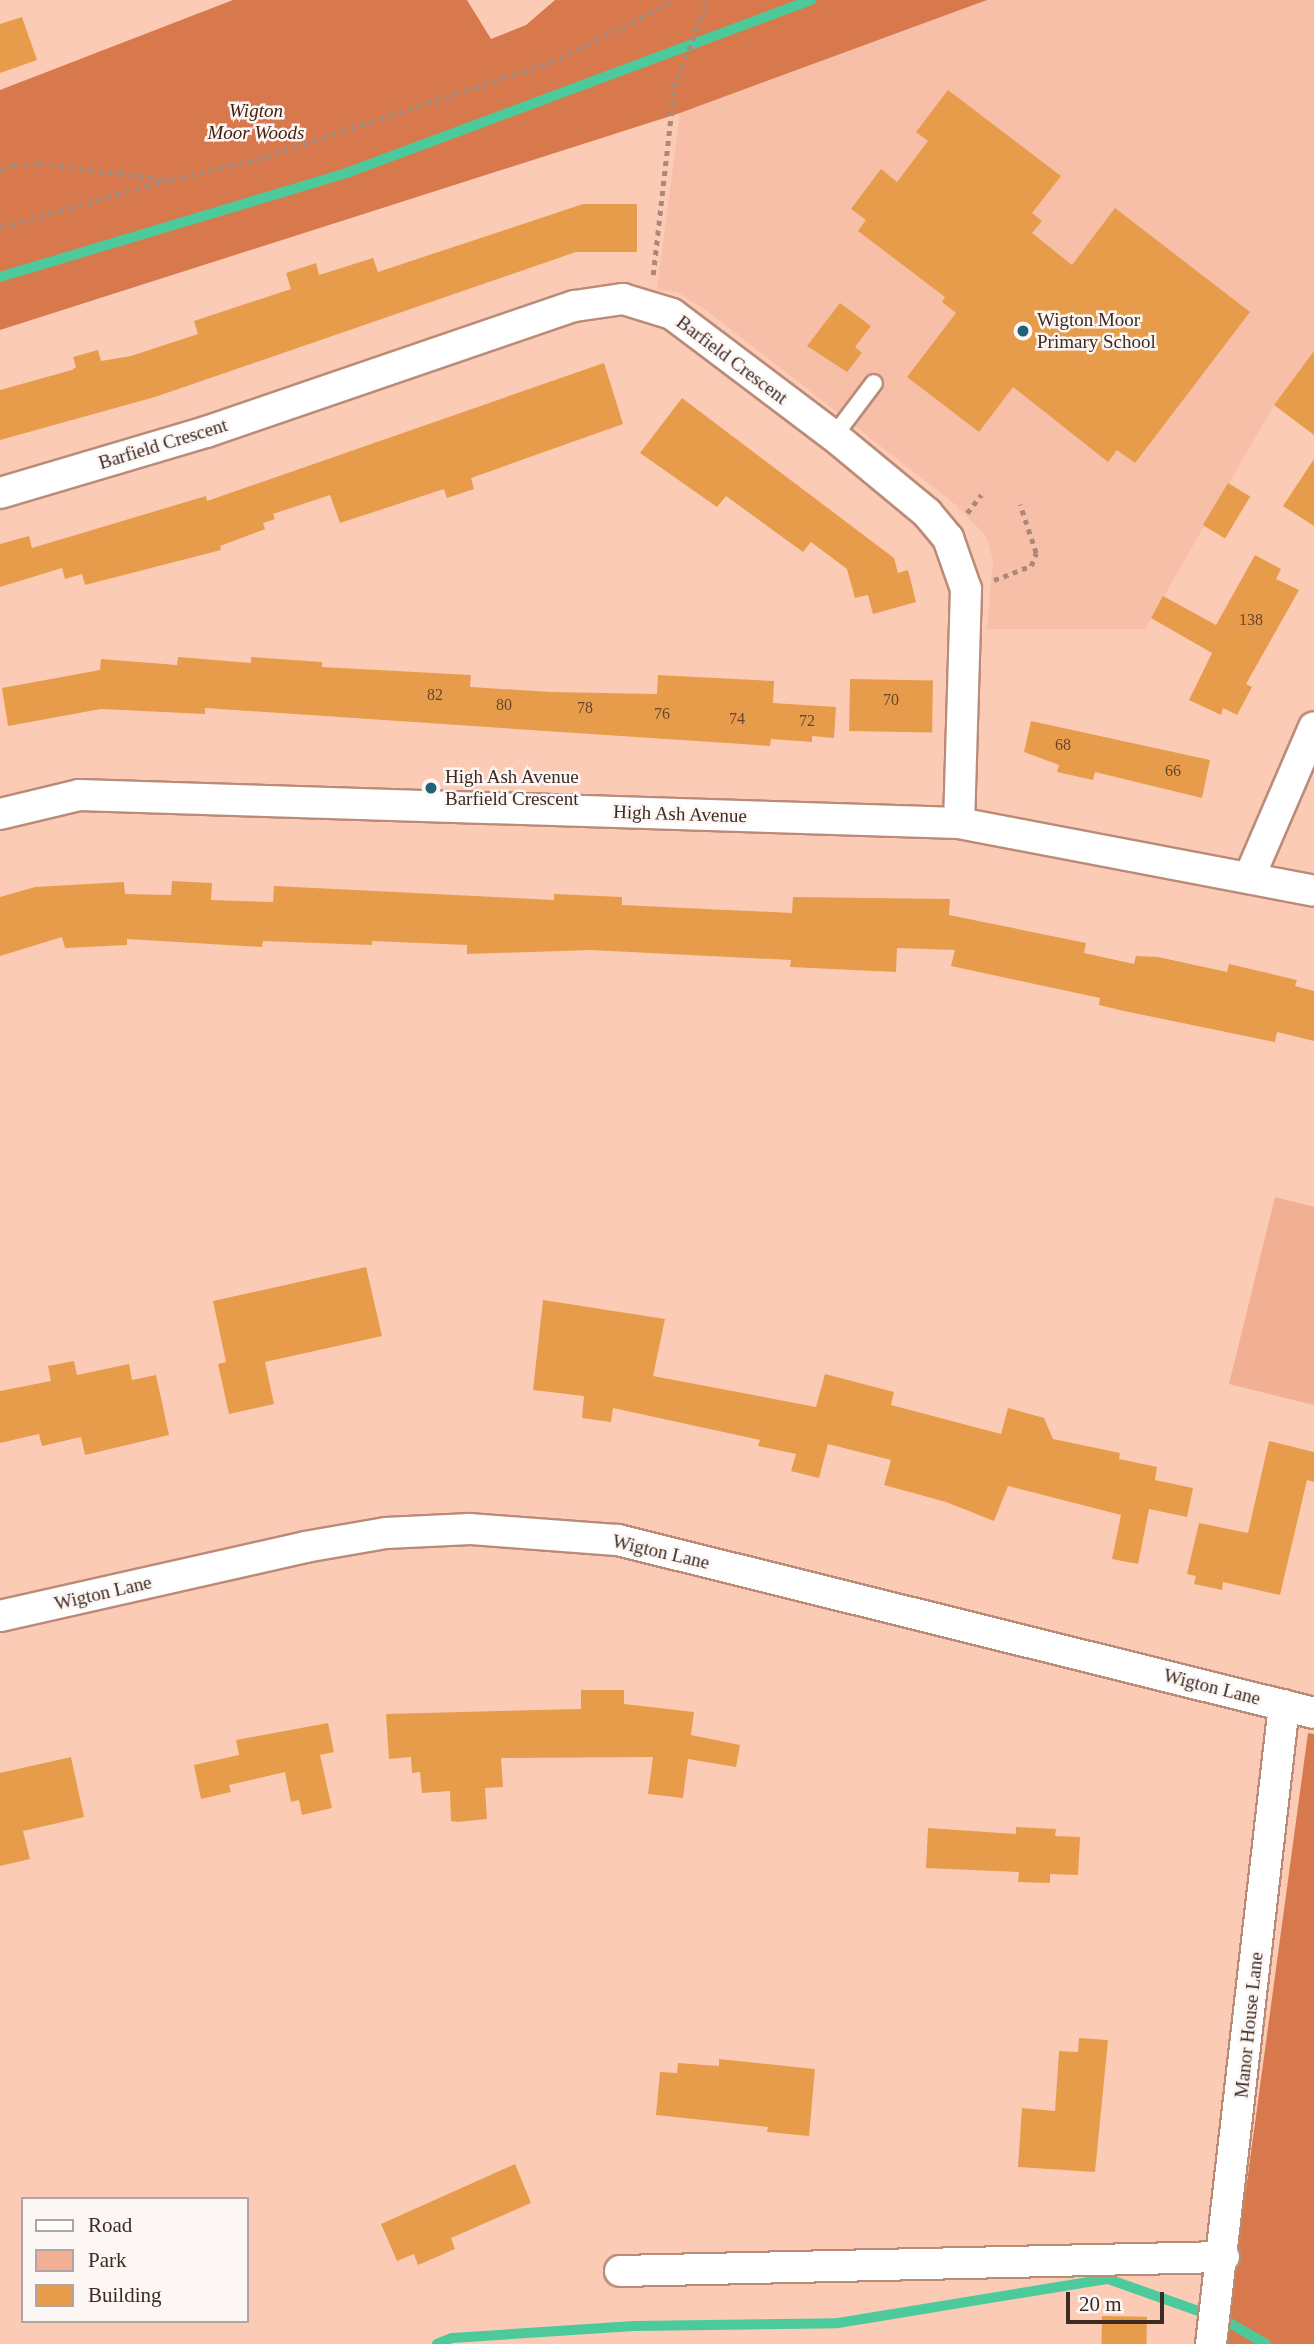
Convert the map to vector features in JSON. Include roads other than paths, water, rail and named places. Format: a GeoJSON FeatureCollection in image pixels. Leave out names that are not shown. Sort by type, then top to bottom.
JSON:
{"type":"FeatureCollection","features":[{"type":"Feature","properties":{"kind":"street","name":"Barfield Crescent"},"geometry":{"type":"LineString","coordinates":[[0,493],[206,432],[575,306],[623,299],[672,314],[834,436],[927,513],[948,538],[966,589],[959,823]]}},
{"type":"Feature","properties":{"kind":"street"},"geometry":{"type":"LineString","coordinates":[[1249,878],[1314,727]]}},
{"type":"Feature","properties":{"kind":"street","name":"High Ash Avenue"},"geometry":{"type":"LineString","coordinates":[[0,814],[79,795],[959,823],[1314,891]]}},
{"type":"Feature","properties":{"kind":"street","name":"Wigton Lane"},"geometry":{"type":"LineString","coordinates":[[0,1616],[305,1547],[386,1533],[470,1528],[618,1540],[1314,1713]]}},
{"type":"Feature","properties":{"kind":"street","name":"Manor House Lane"},"geometry":{"type":"LineString","coordinates":[[1211,2344],[1224,2257],[1284,1705]]}},
{"type":"Feature","properties":{"kind":"street"},"geometry":{"type":"LineString","coordinates":[[620,2272],[1224,2257]]}},
{"type":"Feature","properties":{"kind":"lane"},"geometry":{"type":"LineString","coordinates":[[834,436],[874,383]]}},
{"type":"Feature","properties":{"kind":"waterway"},"geometry":{"type":"LineString","coordinates":[[0,277],[341,175],[811,0]]}},
{"type":"Feature","properties":{"kind":"waterway"},"geometry":{"type":"LineString","coordinates":[[437,2344],[452,2338],[634,2326],[838,2323],[1108,2279],[1201,2312]]}},
{"type":"Feature","properties":{"kind":"waterway"},"geometry":{"type":"LineString","coordinates":[[1228,2322],[1266,2344]]}},
{"type":"Feature","properties":{"kind":"place","name":"Wigton Moor Primary School"},"geometry":{"type":"Point","coordinates":[1023,331]}},
{"type":"Feature","properties":{"kind":"place","name":"High Ash Avenue Barfield Crescent"},"geometry":{"type":"Point","coordinates":[431,788]}},
{"type":"Feature","properties":{"kind":"park label","name":"Wigton Moor Woods"},"geometry":{"type":"Point","coordinates":[256,122]}}]}
